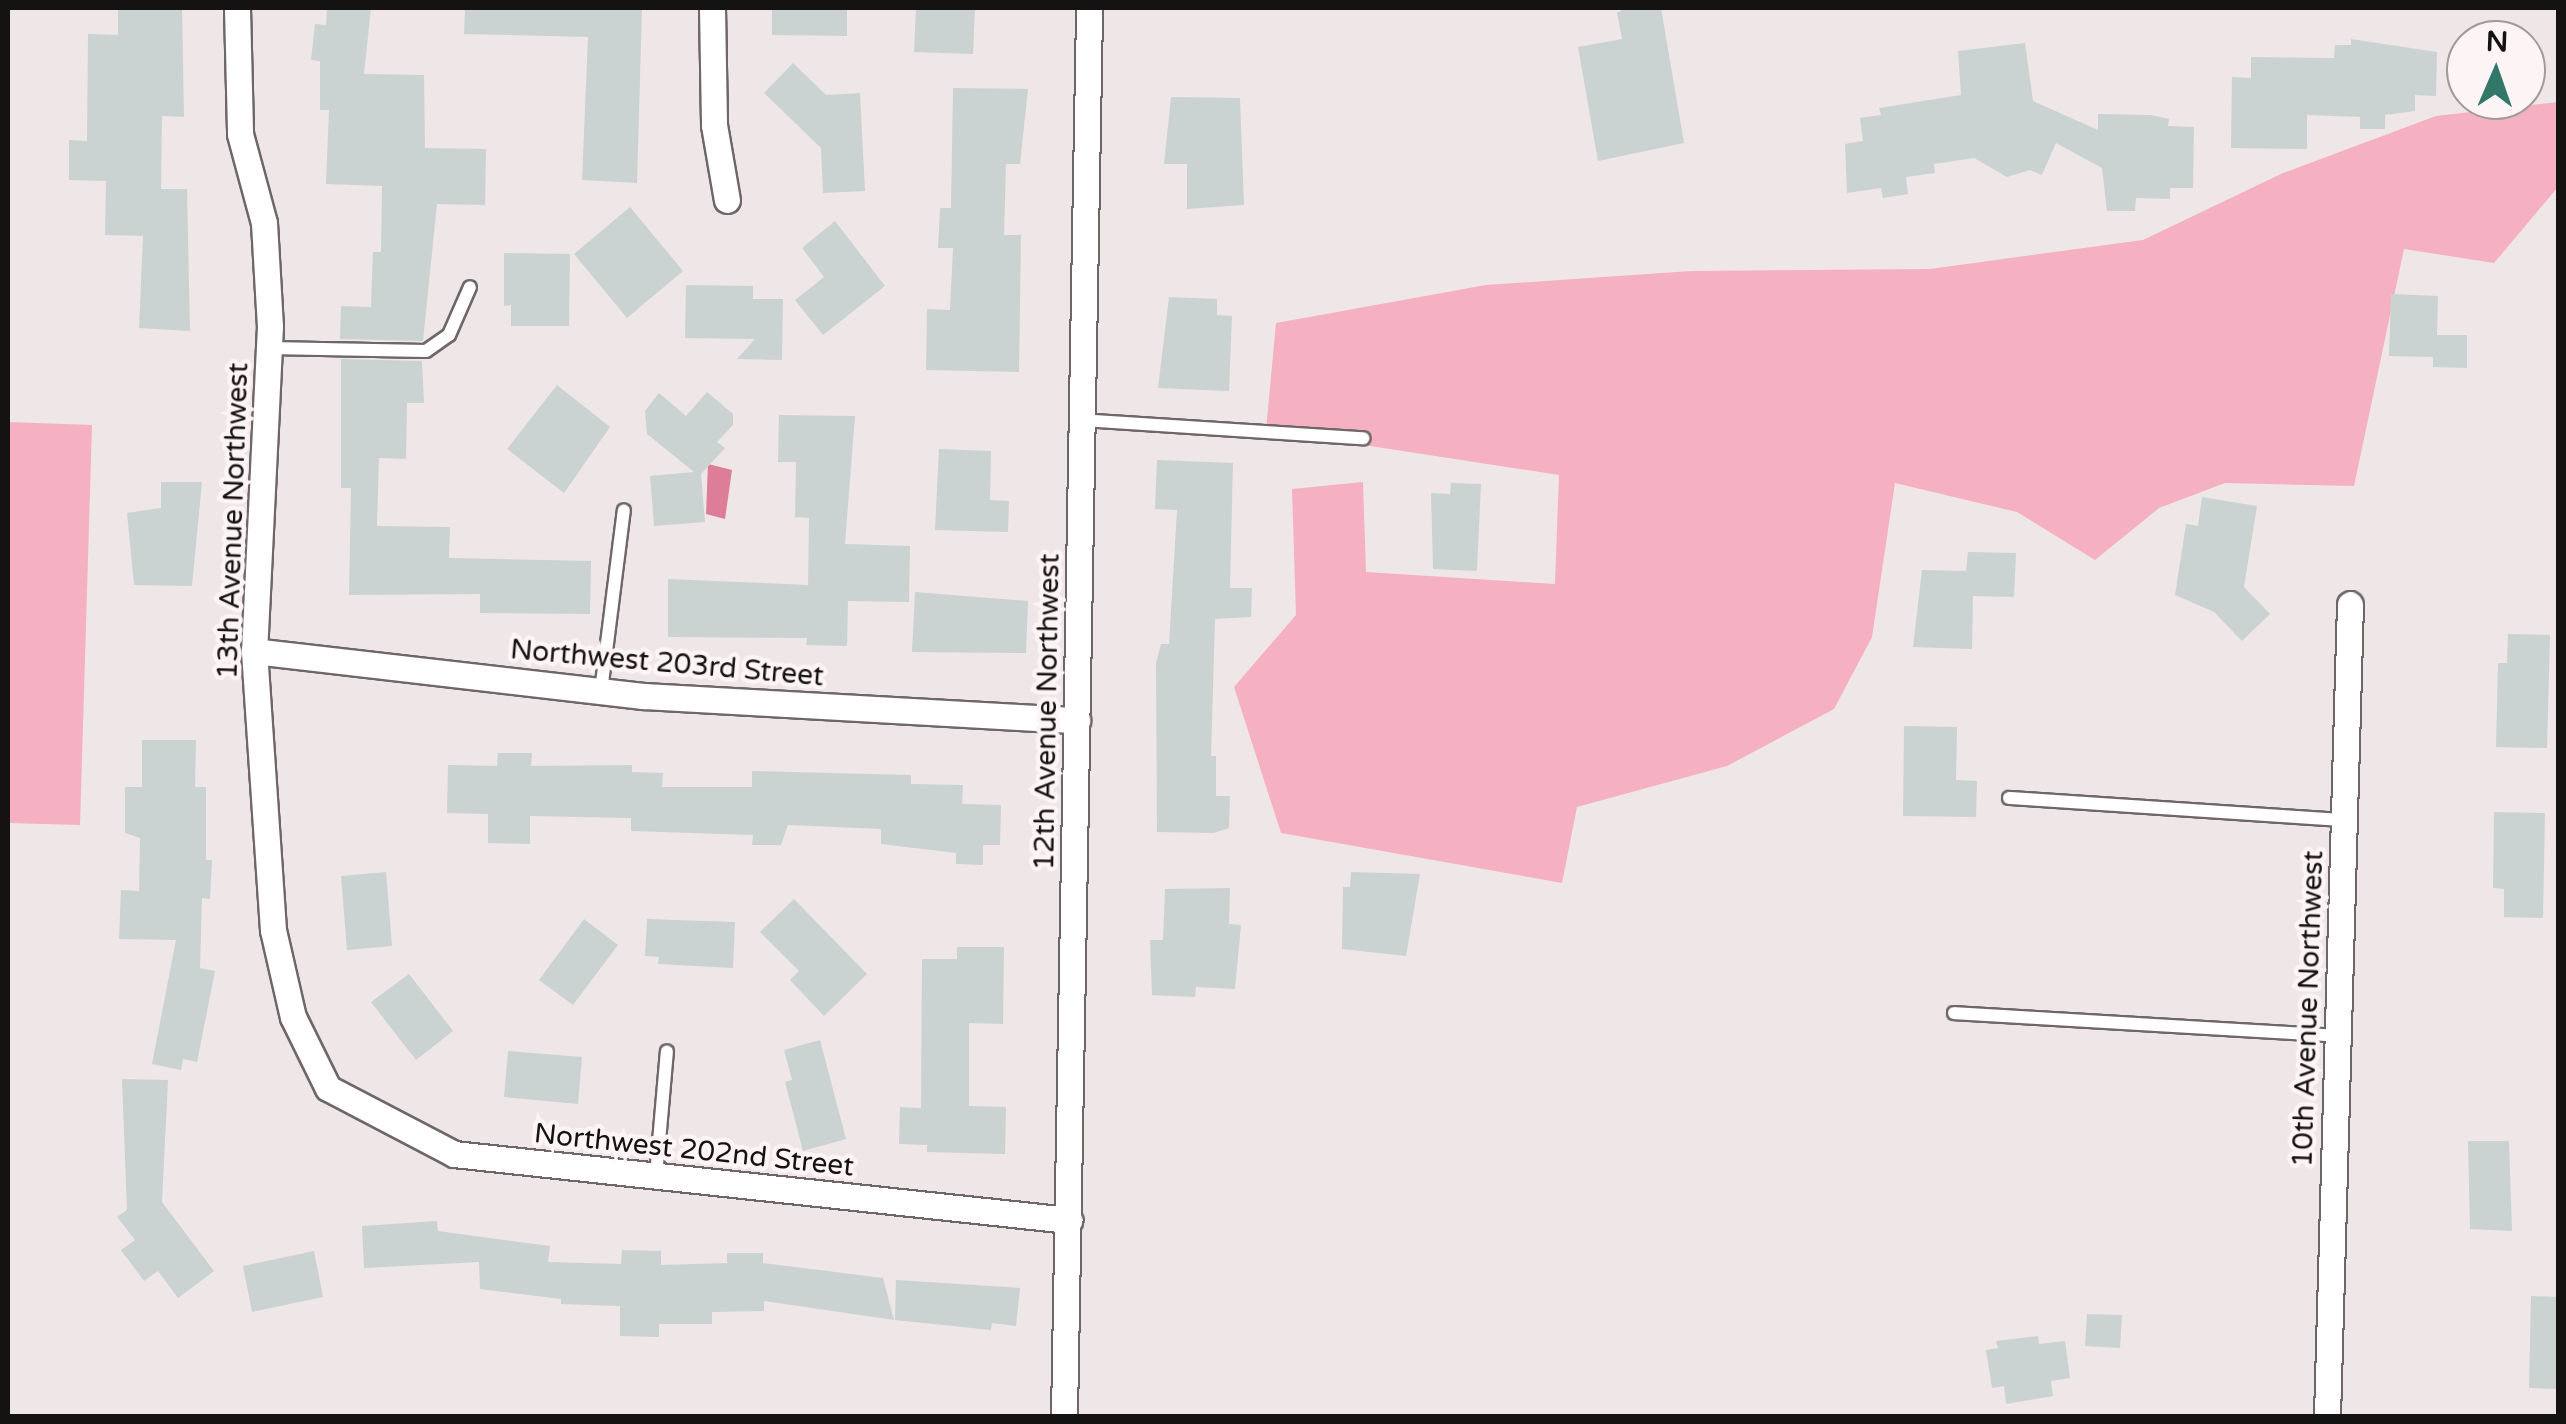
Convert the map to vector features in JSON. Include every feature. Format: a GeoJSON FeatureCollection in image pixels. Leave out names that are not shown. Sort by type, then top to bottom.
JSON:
{"type":"FeatureCollection","features":[{"type":"Feature","properties":{"kind":"street","name":"13th Avenue Northwest"},"geometry":{"type":"LineString","coordinates":[[237,8],[240,134],[264,223],[269,348],[254,651],[273,930],[294,1018],[328,1088]]}},
{"type":"Feature","properties":{"kind":"street"},"geometry":{"type":"LineString","coordinates":[[712,8],[714,126],[727,200]]}},
{"type":"Feature","properties":{"kind":"street","name":"12th Avenue Northwest"},"geometry":{"type":"LineString","coordinates":[[1064,1416],[1089,8]]}},
{"type":"Feature","properties":{"kind":"street","name":"10th Avenue Northwest"},"geometry":{"type":"LineString","coordinates":[[2327,1416],[2350,604]]}},
{"type":"Feature","properties":{"kind":"street","name":"Northwest 203rd Street"},"geometry":{"type":"LineString","coordinates":[[254,651],[601,691],[1076,720]]}},
{"type":"Feature","properties":{"kind":"street","name":"Northwest 202nd Street"},"geometry":{"type":"LineString","coordinates":[[328,1088],[454,1154],[1069,1220]]}},
{"type":"Feature","properties":{"kind":"lane"},"geometry":{"type":"LineString","coordinates":[[269,348],[426,350],[449,336],[470,287]]}},
{"type":"Feature","properties":{"kind":"lane"},"geometry":{"type":"LineString","coordinates":[[1081,420],[1364,438]]}},
{"type":"Feature","properties":{"kind":"lane"},"geometry":{"type":"LineString","coordinates":[[601,691],[624,510]]}},
{"type":"Feature","properties":{"kind":"lane"},"geometry":{"type":"LineString","coordinates":[[2009,798],[2344,820]]}},
{"type":"Feature","properties":{"kind":"lane"},"geometry":{"type":"LineString","coordinates":[[1954,1013],[2337,1036]]}},
{"type":"Feature","properties":{"kind":"lane"},"geometry":{"type":"LineString","coordinates":[[656,1176],[667,1051]]}},
{"type":"Feature","properties":{"kind":"shaded area"},"geometry":{"type":"Polygon","coordinates":[[[2558,102],[2558,187],[2494,263],[2404,249],[2354,486],[2225,483],[2159,508],[2095,560],[2017,512],[1895,483],[1872,637],[1834,709],[1727,766],[1577,807],[1562,883],[1281,833],[1234,687],[1296,615],[1292,489],[1363,482],[1366,572],[1555,584],[1559,475],[1266,430],[1276,323],[1486,285],[1691,271],[1930,269],[2143,240],[2283,173],[2436,116],[2446,115],[2446,120],[2546,120],[2546,103],[2558,102]]]}},
{"type":"Feature","properties":{"kind":"shaded area"},"geometry":{"type":"Polygon","coordinates":[[[8,422],[92,425],[80,825],[8,823],[8,422]]]}},
{"type":"Feature","properties":{"kind":"shaded area"},"geometry":{"type":"Polygon","coordinates":[[[708,464],[732,470],[725,519],[706,514],[708,464]]]}},
{"type":"Feature","properties":{"kind":"building"},"geometry":{"type":"Polygon","coordinates":[[[118,8],[182,8],[184,117],[162,116],[161,189],[187,189],[190,331],[139,328],[143,236],[105,235],[106,181],[69,180],[69,140],[87,141],[88,34],[118,35],[118,8]]]}},
{"type":"Feature","properties":{"kind":"building"},"geometry":{"type":"Polygon","coordinates":[[[327,8],[371,8],[364,74],[424,75],[425,148],[486,149],[485,205],[437,204],[423,341],[340,339],[341,306],[371,307],[373,252],[381,252],[382,186],[326,184],[329,110],[320,110],[320,61],[311,60],[315,24],[326,25],[327,8]]]}},
{"type":"Feature","properties":{"kind":"building"},"geometry":{"type":"Polygon","coordinates":[[[465,8],[642,8],[637,183],[582,180],[588,37],[464,34],[465,8]]]}},
{"type":"Feature","properties":{"kind":"building"},"geometry":{"type":"Polygon","coordinates":[[[772,8],[847,8],[847,36],[772,35],[772,8]]]}},
{"type":"Feature","properties":{"kind":"building"},"geometry":{"type":"Polygon","coordinates":[[[916,8],[975,8],[973,54],[914,52],[916,8]]]}},
{"type":"Feature","properties":{"kind":"building"},"geometry":{"type":"Polygon","coordinates":[[[1625,8],[1661,8],[1684,143],[1598,161],[1578,47],[1622,39],[1617,13],[1625,8]]]}},
{"type":"Feature","properties":{"kind":"building"},"geometry":{"type":"Polygon","coordinates":[[[2351,39],[2437,52],[2436,96],[2415,95],[2415,111],[2385,115],[2385,129],[2360,129],[2360,117],[2307,115],[2307,149],[2231,148],[2232,77],[2251,78],[2251,57],[2334,58],[2335,45],[2351,45],[2351,39]]]}},
{"type":"Feature","properties":{"kind":"building"},"geometry":{"type":"Polygon","coordinates":[[[2025,43],[2033,101],[2098,130],[2098,114],[2151,115],[2169,119],[2168,126],[2194,127],[2193,188],[2170,188],[2170,199],[2136,198],[2135,211],[2107,211],[2102,168],[2056,143],[2042,175],[2030,170],[2007,177],[1974,158],[1934,164],[1935,173],[1906,177],[1908,194],[1883,198],[1881,188],[1847,193],[1845,144],[1863,141],[1860,118],[1881,115],[1879,108],[1961,95],[1958,51],[2025,43]]]}},
{"type":"Feature","properties":{"kind":"building"},"geometry":{"type":"Polygon","coordinates":[[[793,63],[826,95],[860,93],[865,191],[823,193],[821,148],[764,93],[793,63]]]}},
{"type":"Feature","properties":{"kind":"building"},"geometry":{"type":"Polygon","coordinates":[[[953,88],[1028,89],[1020,164],[1006,164],[1004,235],[1021,235],[1019,372],[926,370],[927,309],[950,310],[953,248],[938,248],[940,208],[951,208],[953,88]]]}},
{"type":"Feature","properties":{"kind":"building"},"geometry":{"type":"Polygon","coordinates":[[[1171,97],[1240,98],[1244,205],[1187,209],[1187,164],[1164,164],[1171,97]]]}},
{"type":"Feature","properties":{"kind":"building"},"geometry":{"type":"Polygon","coordinates":[[[630,207],[683,271],[627,318],[574,254],[630,207]]]}},
{"type":"Feature","properties":{"kind":"building"},"geometry":{"type":"Polygon","coordinates":[[[835,221],[885,286],[823,335],[795,300],[824,277],[802,248],[835,221]]]}},
{"type":"Feature","properties":{"kind":"building"},"geometry":{"type":"Polygon","coordinates":[[[504,253],[570,254],[569,326],[511,326],[511,305],[504,306],[504,253]]]}},
{"type":"Feature","properties":{"kind":"building"},"geometry":{"type":"Polygon","coordinates":[[[686,285],[753,286],[753,299],[783,299],[782,360],[737,359],[755,339],[685,338],[686,285]]]}},
{"type":"Feature","properties":{"kind":"building"},"geometry":{"type":"Polygon","coordinates":[[[2391,294],[2438,296],[2437,335],[2467,335],[2467,368],[2433,367],[2433,357],[2389,356],[2391,294]]]}},
{"type":"Feature","properties":{"kind":"building"},"geometry":{"type":"Polygon","coordinates":[[[1169,297],[1217,299],[1217,315],[1232,316],[1229,391],[1158,388],[1169,297]]]}},
{"type":"Feature","properties":{"kind":"building"},"geometry":{"type":"Polygon","coordinates":[[[341,359],[422,361],[424,403],[407,403],[406,459],[379,458],[377,526],[450,527],[449,558],[591,561],[590,614],[480,613],[480,594],[349,595],[351,488],[341,488],[341,359]]]}},
{"type":"Feature","properties":{"kind":"building"},"geometry":{"type":"Polygon","coordinates":[[[557,385],[610,427],[564,493],[507,449],[557,385]]]}},
{"type":"Feature","properties":{"kind":"building"},"geometry":{"type":"Polygon","coordinates":[[[707,392],[733,414],[733,425],[717,442],[725,448],[701,474],[705,522],[654,526],[650,476],[694,472],[647,434],[645,411],[659,393],[686,416],[707,392]]]}},
{"type":"Feature","properties":{"kind":"building"},"geometry":{"type":"Polygon","coordinates":[[[779,415],[855,416],[845,544],[910,546],[909,602],[848,601],[847,646],[806,645],[807,638],[668,637],[668,579],[808,585],[809,518],[795,517],[796,462],[778,462],[779,415]]]}},
{"type":"Feature","properties":{"kind":"building"},"geometry":{"type":"Polygon","coordinates":[[[939,449],[991,451],[990,500],[1009,501],[1008,532],[935,530],[939,449]]]}},
{"type":"Feature","properties":{"kind":"building"},"geometry":{"type":"Polygon","coordinates":[[[1157,460],[1233,463],[1230,588],[1252,588],[1251,617],[1215,619],[1211,756],[1216,756],[1216,796],[1230,796],[1229,828],[1214,833],[1157,832],[1156,663],[1161,644],[1169,644],[1177,510],[1155,509],[1157,460]]]}},
{"type":"Feature","properties":{"kind":"building"},"geometry":{"type":"Polygon","coordinates":[[[161,482],[202,482],[192,586],[134,585],[127,513],[161,508],[161,482]]]}},
{"type":"Feature","properties":{"kind":"building"},"geometry":{"type":"Polygon","coordinates":[[[1451,483],[1481,484],[1477,571],[1433,569],[1431,493],[1450,494],[1451,483]]]}},
{"type":"Feature","properties":{"kind":"building"},"geometry":{"type":"Polygon","coordinates":[[[2202,497],[2257,506],[2244,587],[2270,614],[2242,641],[2214,612],[2175,595],[2186,524],[2198,526],[2202,497]]]}},
{"type":"Feature","properties":{"kind":"building"},"geometry":{"type":"Polygon","coordinates":[[[1968,552],[2016,553],[2014,597],[1973,596],[1972,649],[1913,647],[1922,570],[1966,571],[1968,552]]]}},
{"type":"Feature","properties":{"kind":"building"},"geometry":{"type":"Polygon","coordinates":[[[915,592],[1028,601],[1026,653],[912,652],[915,592]]]}},
{"type":"Feature","properties":{"kind":"building"},"geometry":{"type":"Polygon","coordinates":[[[2508,634],[2550,635],[2547,748],[2496,747],[2498,663],[2507,663],[2508,634]]]}},
{"type":"Feature","properties":{"kind":"building"},"geometry":{"type":"Polygon","coordinates":[[[1904,726],[1957,727],[1956,780],[1977,781],[1976,817],[1903,816],[1904,726]]]}},
{"type":"Feature","properties":{"kind":"building"},"geometry":{"type":"Polygon","coordinates":[[[142,740],[196,740],[195,787],[206,787],[206,860],[212,860],[210,899],[202,898],[200,968],[215,971],[197,1062],[183,1059],[181,1070],[152,1064],[176,940],[119,939],[121,890],[139,891],[140,838],[125,833],[125,787],[142,787],[142,740]]]}},
{"type":"Feature","properties":{"kind":"building"},"geometry":{"type":"Polygon","coordinates":[[[498,753],[532,753],[531,766],[632,765],[632,772],[663,773],[662,787],[752,787],[752,771],[911,775],[911,784],[963,785],[962,804],[1001,805],[1000,845],[983,845],[983,865],[956,864],[956,853],[881,844],[881,829],[788,825],[781,845],[752,845],[753,835],[631,831],[631,818],[530,816],[530,844],[488,843],[488,814],[447,813],[448,765],[497,766],[498,753]]]}},
{"type":"Feature","properties":{"kind":"building"},"geometry":{"type":"Polygon","coordinates":[[[2494,812],[2545,813],[2543,918],[2504,917],[2504,889],[2493,888],[2494,812]]]}},
{"type":"Feature","properties":{"kind":"building"},"geometry":{"type":"Polygon","coordinates":[[[386,872],[392,946],[347,950],[341,876],[386,872]]]}},
{"type":"Feature","properties":{"kind":"building"},"geometry":{"type":"Polygon","coordinates":[[[1351,872],[1420,874],[1406,956],[1342,949],[1343,887],[1350,887],[1351,872]]]}},
{"type":"Feature","properties":{"kind":"building"},"geometry":{"type":"Polygon","coordinates":[[[1230,888],[1229,924],[1241,925],[1235,989],[1196,987],[1195,997],[1152,995],[1150,940],[1163,940],[1165,889],[1230,888]]]}},
{"type":"Feature","properties":{"kind":"building"},"geometry":{"type":"Polygon","coordinates":[[[794,899],[867,974],[824,1016],[790,980],[799,971],[760,932],[794,899]]]}},
{"type":"Feature","properties":{"kind":"building"},"geometry":{"type":"Polygon","coordinates":[[[584,919],[618,945],[573,1005],[539,980],[584,919]]]}},
{"type":"Feature","properties":{"kind":"building"},"geometry":{"type":"Polygon","coordinates":[[[647,919],[735,922],[733,968],[658,964],[659,957],[645,956],[647,919]]]}},
{"type":"Feature","properties":{"kind":"building"},"geometry":{"type":"Polygon","coordinates":[[[957,947],[1004,947],[1003,1024],[969,1023],[969,1106],[1006,1107],[1005,1154],[927,1152],[927,1145],[899,1144],[900,1107],[921,1108],[922,959],[957,959],[957,947]]]}},
{"type":"Feature","properties":{"kind":"building"},"geometry":{"type":"Polygon","coordinates":[[[409,974],[453,1031],[416,1060],[371,1002],[409,974]]]}},
{"type":"Feature","properties":{"kind":"building"},"geometry":{"type":"Polygon","coordinates":[[[820,1040],[846,1139],[803,1151],[785,1082],[792,1080],[784,1050],[820,1040]]]}},
{"type":"Feature","properties":{"kind":"building"},"geometry":{"type":"Polygon","coordinates":[[[508,1051],[582,1057],[578,1104],[504,1097],[508,1051]]]}},
{"type":"Feature","properties":{"kind":"building"},"geometry":{"type":"Polygon","coordinates":[[[122,1079],[168,1080],[162,1202],[214,1271],[178,1298],[158,1271],[144,1281],[121,1250],[135,1240],[117,1217],[127,1210],[122,1079]]]}},
{"type":"Feature","properties":{"kind":"building"},"geometry":{"type":"Polygon","coordinates":[[[2468,1141],[2509,1141],[2512,1231],[2470,1229],[2468,1141]]]}},
{"type":"Feature","properties":{"kind":"building"},"geometry":{"type":"Polygon","coordinates":[[[437,1221],[438,1231],[550,1246],[548,1262],[621,1264],[622,1250],[661,1251],[661,1265],[727,1263],[727,1253],[763,1253],[763,1263],[883,1278],[894,1320],[764,1301],[764,1311],[712,1312],[712,1324],[659,1324],[659,1337],[620,1336],[620,1306],[561,1304],[561,1299],[480,1289],[479,1262],[364,1268],[362,1226],[437,1221]]]}},
{"type":"Feature","properties":{"kind":"building"},"geometry":{"type":"Polygon","coordinates":[[[314,1251],[323,1297],[252,1312],[243,1266],[314,1251]]]}},
{"type":"Feature","properties":{"kind":"building"},"geometry":{"type":"Polygon","coordinates":[[[896,1280],[1020,1288],[1016,1326],[992,1323],[991,1330],[895,1320],[896,1280]]]}},
{"type":"Feature","properties":{"kind":"building"},"geometry":{"type":"Polygon","coordinates":[[[2531,1296],[2558,1297],[2558,1389],[2529,1388],[2531,1296]]]}},
{"type":"Feature","properties":{"kind":"building"},"geometry":{"type":"Polygon","coordinates":[[[2087,1314],[2122,1315],[2120,1348],[2085,1346],[2087,1314]]]}},
{"type":"Feature","properties":{"kind":"building"},"geometry":{"type":"Polygon","coordinates":[[[2038,1336],[2039,1344],[2065,1341],[2070,1378],[2051,1381],[2053,1396],[2006,1404],[2004,1386],[1992,1388],[1986,1350],[1998,1348],[1996,1341],[2038,1336]]]}}]}
